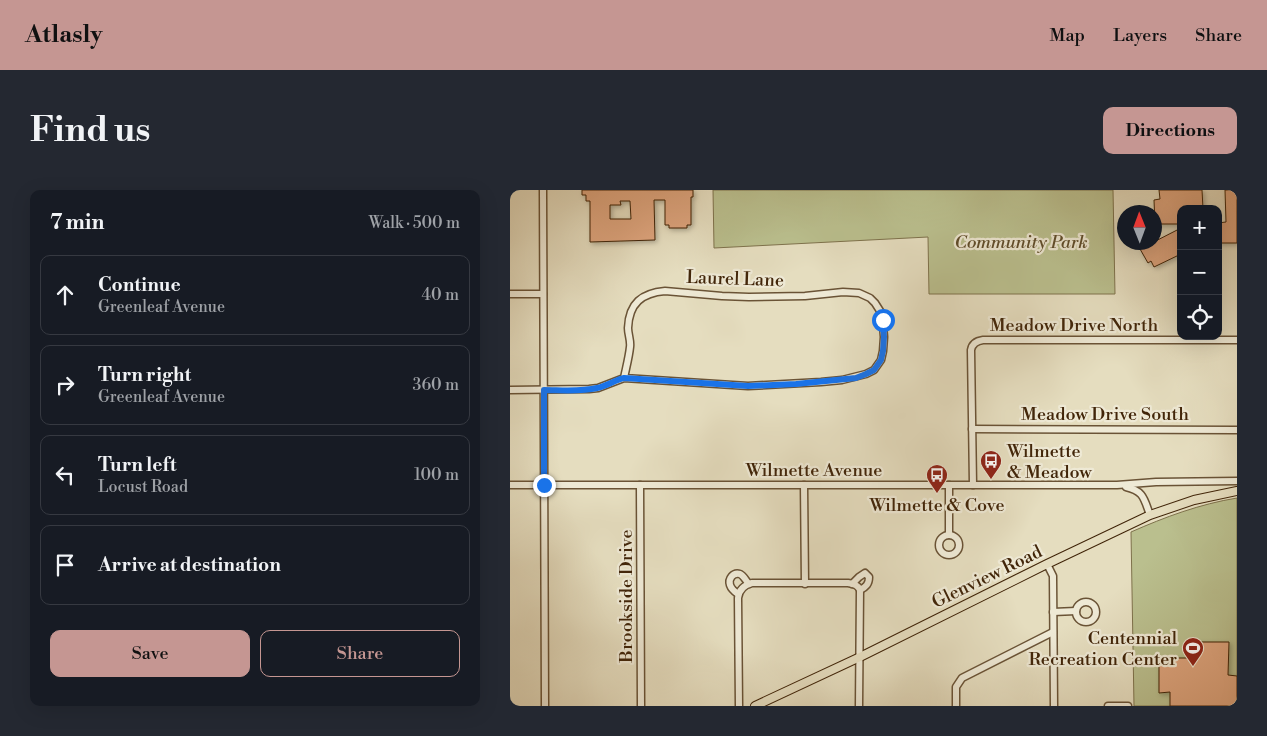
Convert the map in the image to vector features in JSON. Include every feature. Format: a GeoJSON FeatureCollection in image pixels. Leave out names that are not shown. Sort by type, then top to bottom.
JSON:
{"type":"FeatureCollection","features":[{"type":"Feature","properties":{"kind":"main road","name":"Glenview Road"},"geometry":{"type":"LineString","coordinates":[[755,706],[1150,516],[1194,500],[1237,491]]}},
{"type":"Feature","properties":{"kind":"street"},"geometry":{"type":"LineString","coordinates":[[543,190],[546,706]]}},
{"type":"Feature","properties":{"kind":"street","name":"Laurel Lane"},"geometry":{"type":"LineString","coordinates":[[656,292],[749,297],[805,296],[843,292],[859,293],[876,303],[883,320],[884,337],[881,360],[874,370],[842,380],[748,386],[624,378],[630,347],[628,326],[632,309],[641,298],[656,292]]}},
{"type":"Feature","properties":{"kind":"street"},"geometry":{"type":"LineString","coordinates":[[510,294],[543,294]]}},
{"type":"Feature","properties":{"kind":"street","name":"Meadow Drive North"},"geometry":{"type":"LineString","coordinates":[[972,429],[971,350],[976,342],[983,340],[1237,340]]}},
{"type":"Feature","properties":{"kind":"street"},"geometry":{"type":"LineString","coordinates":[[510,390],[589,389],[598,388],[624,378]]}},
{"type":"Feature","properties":{"kind":"street"},"geometry":{"type":"LineString","coordinates":[[972,429],[973,485]]}},
{"type":"Feature","properties":{"kind":"street","name":"Meadow Drive South"},"geometry":{"type":"LineString","coordinates":[[972,429],[1237,430]]}},
{"type":"Feature","properties":{"kind":"street","name":"Wilmette Avenue"},"geometry":{"type":"LineString","coordinates":[[510,485],[1117,485],[1156,482],[1237,481]]}},
{"type":"Feature","properties":{"kind":"street","name":"Brookside Drive"},"geometry":{"type":"LineString","coordinates":[[640,485],[641,706]]}},
{"type":"Feature","properties":{"kind":"street"},"geometry":{"type":"LineString","coordinates":[[804,485],[805,584]]}},
{"type":"Feature","properties":{"kind":"street"},"geometry":{"type":"LineString","coordinates":[[949,485],[949,535]]}},
{"type":"Feature","properties":{"kind":"street","name":"Wilmette Avenue"},"geometry":{"type":"LineString","coordinates":[[1117,485],[1131,488],[1140,493],[1150,516]]}},
{"type":"Feature","properties":{"kind":"street"},"geometry":{"type":"LineString","coordinates":[[1047,564],[1052,576],[1054,706]]}},
{"type":"Feature","properties":{"kind":"street"},"geometry":{"type":"LineString","coordinates":[[738,594],[730,587],[731,576],[740,574],[748,584]]}},
{"type":"Feature","properties":{"kind":"street"},"geometry":{"type":"LineString","coordinates":[[852,584],[865,574],[869,577],[869,581],[867,587],[860,590]]}},
{"type":"Feature","properties":{"kind":"street"},"geometry":{"type":"LineString","coordinates":[[739,706],[738,594],[742,588],[748,584],[852,584],[859,587],[860,590],[859,706]]}},
{"type":"Feature","properties":{"kind":"street"},"geometry":{"type":"LineString","coordinates":[[1053,612],[1076,612]]}},
{"type":"Feature","properties":{"kind":"street"},"geometry":{"type":"LineString","coordinates":[[956,706],[956,687],[962,678],[1053,632]]}},
{"type":"Feature","properties":{"kind":"street"},"geometry":{"type":"LineString","coordinates":[[1108,706],[1128,706]]}},
{"type":"Feature","properties":{"kind":"green space","name":"Community Park"},"geometry":{"type":"Polygon","coordinates":[[[713,190],[1113,190],[1115,294],[929,294],[928,237],[714,248],[713,190]]]}},
{"type":"Feature","properties":{"kind":"green space"},"geometry":{"type":"Polygon","coordinates":[[[1237,498],[1237,706],[1134,706],[1131,532],[1183,512],[1237,498]]]}},
{"type":"Feature","properties":{"kind":"building"},"geometry":{"type":"Polygon","coordinates":[[[582,190],[693,190],[693,197],[691,197],[691,225],[687,225],[687,228],[669,228],[669,225],[665,225],[665,200],[654,200],[655,240],[590,242],[590,201],[586,201],[586,195],[582,195],[582,190]],[[620,201],[621,205],[610,205],[610,219],[631,219],[630,201],[620,201]]]}},
{"type":"Feature","properties":{"kind":"building"},"geometry":{"type":"Polygon","coordinates":[[[1159,190],[1202,190],[1203,205],[1177,205],[1177,224],[1162,224],[1162,205],[1154,205],[1154,200],[1160,199],[1159,190]]]}},
{"type":"Feature","properties":{"kind":"building"},"geometry":{"type":"Polygon","coordinates":[[[1225,190],[1237,190],[1237,243],[1222,243],[1222,222],[1226,222],[1225,190]]]}},
{"type":"Feature","properties":{"kind":"building"},"geometry":{"type":"Polygon","coordinates":[[[1177,230],[1177,256],[1154,267],[1151,261],[1148,263],[1141,250],[1162,250],[1162,238],[1177,230]]]}},
{"type":"Feature","properties":{"kind":"building","name":"Centennial Recreation Center"},"geometry":{"type":"Polygon","coordinates":[[[1194,642],[1229,642],[1228,675],[1237,676],[1237,706],[1170,706],[1170,692],[1159,693],[1159,658],[1194,658],[1194,642]]]}},
{"type":"Feature","properties":{"kind":"place","name":"Wilmette & Meadow"},"geometry":{"type":"Point","coordinates":[991,480]}},
{"type":"Feature","properties":{"kind":"place","name":"Wilmette & Cove"},"geometry":{"type":"Point","coordinates":[937,494]}},
{"type":"Feature","properties":{"kind":"place","name":"Centennial Recreation Center"},"geometry":{"type":"Point","coordinates":[1193,667]}},
{"type":"Feature","properties":{"kind":"route"},"geometry":{"type":"LineString","coordinates":[[544,485],[544,390],[598,388],[624,378],[748,386],[796,384],[856,378],[874,370],[881,360],[884,337],[883,320]]}}]}
